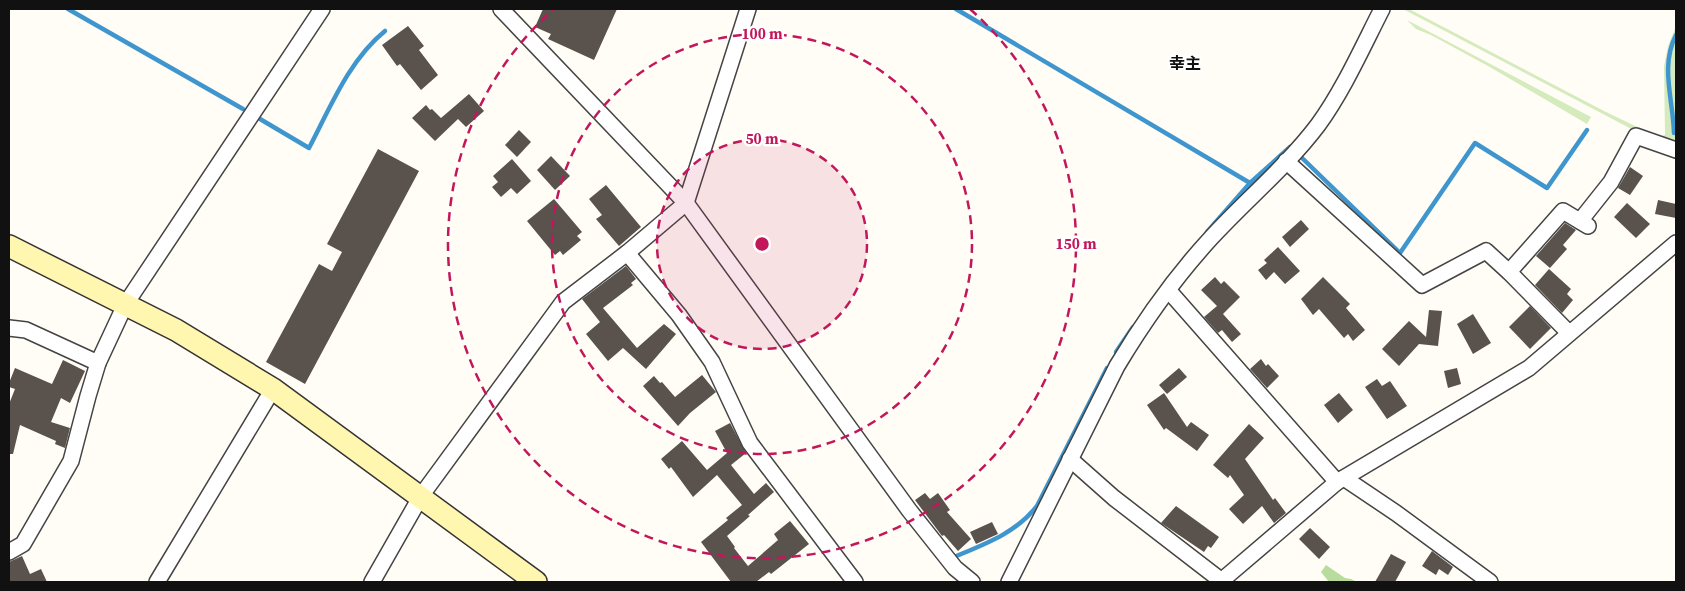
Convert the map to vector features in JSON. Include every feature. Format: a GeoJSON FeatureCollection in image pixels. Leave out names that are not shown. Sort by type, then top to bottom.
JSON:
{"type":"FeatureCollection","features":[{"type":"Feature","properties":{"kind":"street"},"geometry":{"type":"LineString","coordinates":[[12,547],[23,544],[72,461],[98,364],[125,305],[322,9]]}},
{"type":"Feature","properties":{"kind":"street"},"geometry":{"type":"LineString","coordinates":[[501,9],[686,203],[909,510],[956,568],[972,582]]}},
{"type":"Feature","properties":{"kind":"street"},"geometry":{"type":"LineString","coordinates":[[372,582],[421,496],[563,302],[627,253],[686,203],[748,9]]}},
{"type":"Feature","properties":{"kind":"street"},"geometry":{"type":"LineString","coordinates":[[1009,582],[1117,366],[1169,291],[1210,239],[1286,161],[1319,124],[1333,102],[1382,9]]}},
{"type":"Feature","properties":{"kind":"street"},"geometry":{"type":"LineString","coordinates":[[1509,272],[1563,211],[1584,224],[1611,182],[1636,136],[1676,150]]}},
{"type":"Feature","properties":{"kind":"street"},"geometry":{"type":"LineString","coordinates":[[1286,161],[1422,285],[1486,251],[1569,334]]}},
{"type":"Feature","properties":{"kind":"street"},"geometry":{"type":"LineString","coordinates":[[1070,459],[1114,498],[1221,582],[1341,480],[1528,368],[1676,243]]}},
{"type":"Feature","properties":{"kind":"street"},"geometry":{"type":"LineString","coordinates":[[9,246],[176,330],[273,388],[536,582]]}},
{"type":"Feature","properties":{"kind":"street"},"geometry":{"type":"LineString","coordinates":[[627,253],[679,316],[712,362],[750,443],[855,582]]}},
{"type":"Feature","properties":{"kind":"street"},"geometry":{"type":"LineString","coordinates":[[1169,291],[1341,480],[1396,513],[1490,582]]}},
{"type":"Feature","properties":{"kind":"street"},"geometry":{"type":"LineString","coordinates":[[9,328],[26,330],[98,364]]}},
{"type":"Feature","properties":{"kind":"street"},"geometry":{"type":"LineString","coordinates":[[157,582],[273,388]]}},
{"type":"Feature","properties":{"kind":"green space"},"geometry":{"type":"Polygon","coordinates":[[[1403,9],[1409,9],[1604,111],[1658,137],[1665,135],[1664,66],[1668,46],[1676,26],[1676,146],[1641,134],[1403,9]]]}},
{"type":"Feature","properties":{"kind":"green space"},"geometry":{"type":"Polygon","coordinates":[[[1407,20],[1591,117],[1587,124],[1488,66],[1431,35],[1416,29],[1407,20]]]}},
{"type":"Feature","properties":{"kind":"green space"},"geometry":{"type":"Polygon","coordinates":[[[1326,565],[1345,578],[1357,582],[1329,582],[1321,572],[1326,565]]]}},
{"type":"Feature","properties":{"kind":"building"},"geometry":{"type":"Polygon","coordinates":[[[543,9],[617,9],[594,60],[548,39],[551,34],[535,27],[543,9]]]}},
{"type":"Feature","properties":{"kind":"building"},"geometry":{"type":"Polygon","coordinates":[[[408,26],[424,46],[419,50],[438,75],[421,90],[400,64],[397,66],[382,45],[408,26]]]}},
{"type":"Feature","properties":{"kind":"building"},"geometry":{"type":"Polygon","coordinates":[[[469,94],[484,111],[466,127],[458,119],[435,141],[412,118],[426,105],[441,118],[469,94]]]}},
{"type":"Feature","properties":{"kind":"building"},"geometry":{"type":"Polygon","coordinates":[[[519,130],[531,142],[517,157],[505,145],[519,130]]]}},
{"type":"Feature","properties":{"kind":"building"},"geometry":{"type":"Polygon","coordinates":[[[378,149],[419,171],[305,384],[266,362],[319,264],[332,271],[342,252],[327,244],[378,149]]]}},
{"type":"Feature","properties":{"kind":"building"},"geometry":{"type":"Polygon","coordinates":[[[551,156],[570,176],[555,190],[537,170],[551,156]]]}},
{"type":"Feature","properties":{"kind":"building"},"geometry":{"type":"Polygon","coordinates":[[[512,159],[531,181],[517,194],[511,188],[501,197],[492,187],[498,182],[493,176],[512,159]]]}},
{"type":"Feature","properties":{"kind":"building"},"geometry":{"type":"Polygon","coordinates":[[[1630,167],[1643,176],[1630,195],[1618,188],[1630,167]]]}},
{"type":"Feature","properties":{"kind":"building"},"geometry":{"type":"Polygon","coordinates":[[[606,185],[641,227],[619,246],[596,219],[602,215],[589,199],[606,185]]]}},
{"type":"Feature","properties":{"kind":"building"},"geometry":{"type":"Polygon","coordinates":[[[554,199],[582,232],[577,236],[581,240],[563,255],[560,251],[555,255],[527,221],[554,199]]]}},
{"type":"Feature","properties":{"kind":"building"},"geometry":{"type":"Polygon","coordinates":[[[1658,200],[1676,204],[1676,218],[1655,214],[1658,200]]]}},
{"type":"Feature","properties":{"kind":"building"},"geometry":{"type":"Polygon","coordinates":[[[1627,203],[1650,224],[1636,238],[1614,217],[1627,203]]]}},
{"type":"Feature","properties":{"kind":"building"},"geometry":{"type":"Polygon","coordinates":[[[1301,220],[1309,229],[1290,247],[1282,237],[1301,220]]]}},
{"type":"Feature","properties":{"kind":"building"},"geometry":{"type":"Polygon","coordinates":[[[1565,223],[1576,230],[1563,245],[1567,249],[1550,268],[1536,256],[1565,223]]]}},
{"type":"Feature","properties":{"kind":"building"},"geometry":{"type":"Polygon","coordinates":[[[1278,247],[1300,271],[1285,284],[1274,272],[1266,280],[1258,270],[1267,263],[1264,260],[1278,247]]]}},
{"type":"Feature","properties":{"kind":"building"},"geometry":{"type":"Polygon","coordinates":[[[626,266],[636,279],[631,283],[633,285],[603,308],[637,348],[664,324],[676,334],[646,369],[623,348],[608,361],[586,334],[600,322],[582,299],[626,266]]]}},
{"type":"Feature","properties":{"kind":"building"},"geometry":{"type":"Polygon","coordinates":[[[1549,269],[1571,289],[1567,294],[1573,300],[1562,313],[1535,285],[1549,269]]]}},
{"type":"Feature","properties":{"kind":"building"},"geometry":{"type":"Polygon","coordinates":[[[1215,277],[1221,284],[1224,281],[1240,297],[1223,314],[1241,334],[1232,342],[1222,330],[1218,333],[1204,317],[1217,306],[1201,290],[1215,277]]]}},
{"type":"Feature","properties":{"kind":"building"},"geometry":{"type":"Polygon","coordinates":[[[1323,277],[1350,304],[1346,308],[1365,330],[1353,341],[1348,334],[1344,338],[1319,309],[1313,315],[1301,299],[1323,277]]]}},
{"type":"Feature","properties":{"kind":"building"},"geometry":{"type":"Polygon","coordinates":[[[1530,306],[1551,328],[1530,349],[1509,327],[1530,306]]]}},
{"type":"Feature","properties":{"kind":"building"},"geometry":{"type":"Polygon","coordinates":[[[1429,310],[1442,311],[1438,346],[1419,344],[1399,366],[1382,349],[1409,321],[1426,337],[1429,310]]]}},
{"type":"Feature","properties":{"kind":"building"},"geometry":{"type":"Polygon","coordinates":[[[1473,314],[1491,343],[1473,354],[1457,324],[1473,314]]]}},
{"type":"Feature","properties":{"kind":"building"},"geometry":{"type":"Polygon","coordinates":[[[1261,359],[1266,366],[1268,364],[1279,376],[1267,388],[1250,369],[1261,359]]]}},
{"type":"Feature","properties":{"kind":"building"},"geometry":{"type":"Polygon","coordinates":[[[63,360],[85,371],[70,403],[61,398],[51,422],[70,428],[65,448],[55,444],[56,441],[20,425],[13,454],[9,454],[9,404],[15,389],[9,387],[9,383],[15,368],[52,384],[63,360]]]}},
{"type":"Feature","properties":{"kind":"building"},"geometry":{"type":"Polygon","coordinates":[[[1179,368],[1187,377],[1167,394],[1159,385],[1179,368]]]}},
{"type":"Feature","properties":{"kind":"building"},"geometry":{"type":"Polygon","coordinates":[[[1457,368],[1461,384],[1448,388],[1444,371],[1457,368]]]}},
{"type":"Feature","properties":{"kind":"building"},"geometry":{"type":"Polygon","coordinates":[[[702,375],[716,392],[690,413],[678,426],[643,386],[654,376],[675,397],[702,375]]]}},
{"type":"Feature","properties":{"kind":"building"},"geometry":{"type":"Polygon","coordinates":[[[1377,379],[1382,386],[1390,381],[1407,406],[1387,419],[1365,387],[1377,379]]]}},
{"type":"Feature","properties":{"kind":"building"},"geometry":{"type":"Polygon","coordinates":[[[1164,393],[1187,427],[1191,422],[1209,435],[1197,451],[1166,428],[1164,430],[1147,405],[1164,393]]]}},
{"type":"Feature","properties":{"kind":"building"},"geometry":{"type":"Polygon","coordinates":[[[1339,393],[1353,410],[1338,423],[1324,405],[1339,393]]]}},
{"type":"Feature","properties":{"kind":"building"},"geometry":{"type":"Polygon","coordinates":[[[730,423],[746,453],[731,465],[754,494],[766,483],[774,492],[727,536],[734,548],[748,566],[778,540],[774,534],[790,521],[809,544],[771,574],[769,572],[756,582],[731,582],[701,542],[728,520],[726,518],[742,505],[717,475],[693,497],[671,467],[669,469],[661,459],[682,441],[707,470],[727,453],[715,431],[730,423]]]}},
{"type":"Feature","properties":{"kind":"building"},"geometry":{"type":"Polygon","coordinates":[[[1249,424],[1264,438],[1245,459],[1273,500],[1275,498],[1286,513],[1274,523],[1262,506],[1243,524],[1229,509],[1244,495],[1230,475],[1228,478],[1213,465],[1249,424]]]}},
{"type":"Feature","properties":{"kind":"building"},"geometry":{"type":"Polygon","coordinates":[[[925,493],[930,499],[938,493],[950,510],[947,512],[971,539],[958,551],[944,535],[942,536],[915,500],[925,493]]]}},
{"type":"Feature","properties":{"kind":"building"},"geometry":{"type":"Polygon","coordinates":[[[1176,506],[1219,537],[1211,548],[1208,546],[1204,552],[1161,523],[1176,506]]]}},
{"type":"Feature","properties":{"kind":"building"},"geometry":{"type":"Polygon","coordinates":[[[992,522],[998,534],[976,544],[970,532],[992,522]]]}},
{"type":"Feature","properties":{"kind":"building"},"geometry":{"type":"Polygon","coordinates":[[[1310,528],[1330,547],[1319,559],[1299,539],[1310,528]]]}},
{"type":"Feature","properties":{"kind":"building"},"geometry":{"type":"Polygon","coordinates":[[[1432,551],[1453,567],[1448,575],[1439,569],[1436,575],[1422,566],[1432,551]]]}},
{"type":"Feature","properties":{"kind":"building"},"geometry":{"type":"Polygon","coordinates":[[[1391,554],[1406,562],[1395,582],[1375,582],[1391,554]]]}},
{"type":"Feature","properties":{"kind":"building"},"geometry":{"type":"Polygon","coordinates":[[[22,556],[30,574],[41,569],[47,582],[9,582],[9,562],[22,556]]]}},
{"type":"Feature","properties":{"kind":"waterway"},"geometry":{"type":"LineString","coordinates":[[68,9],[243,109]]}},
{"type":"Feature","properties":{"kind":"waterway"},"geometry":{"type":"LineString","coordinates":[[956,9],[1250,183],[1290,147]]}},
{"type":"Feature","properties":{"kind":"waterway"},"geometry":{"type":"LineString","coordinates":[[260,119],[309,148],[341,85],[361,56],[385,31]]}},
{"type":"Feature","properties":{"kind":"waterway"},"geometry":{"type":"LineString","coordinates":[[1674,133],[1668,71],[1671,47],[1676,35]]}},
{"type":"Feature","properties":{"kind":"waterway"},"geometry":{"type":"LineString","coordinates":[[1300,156],[1400,253],[1475,143],[1547,188],[1587,130]]}},
{"type":"Feature","properties":{"kind":"waterway"},"geometry":{"type":"LineString","coordinates":[[1207,232],[1250,183]]}},
{"type":"Feature","properties":{"kind":"waterway"},"geometry":{"type":"LineString","coordinates":[[1116,352],[1133,327]]}},
{"type":"Feature","properties":{"kind":"waterway"},"geometry":{"type":"LineString","coordinates":[[954,557],[1010,531],[1020,524],[1037,506],[1107,368]]}},
{"type":"Feature","properties":{"kind":"district","name":"幸主"},"geometry":{"type":"Point","coordinates":[1185,63]}}]}
